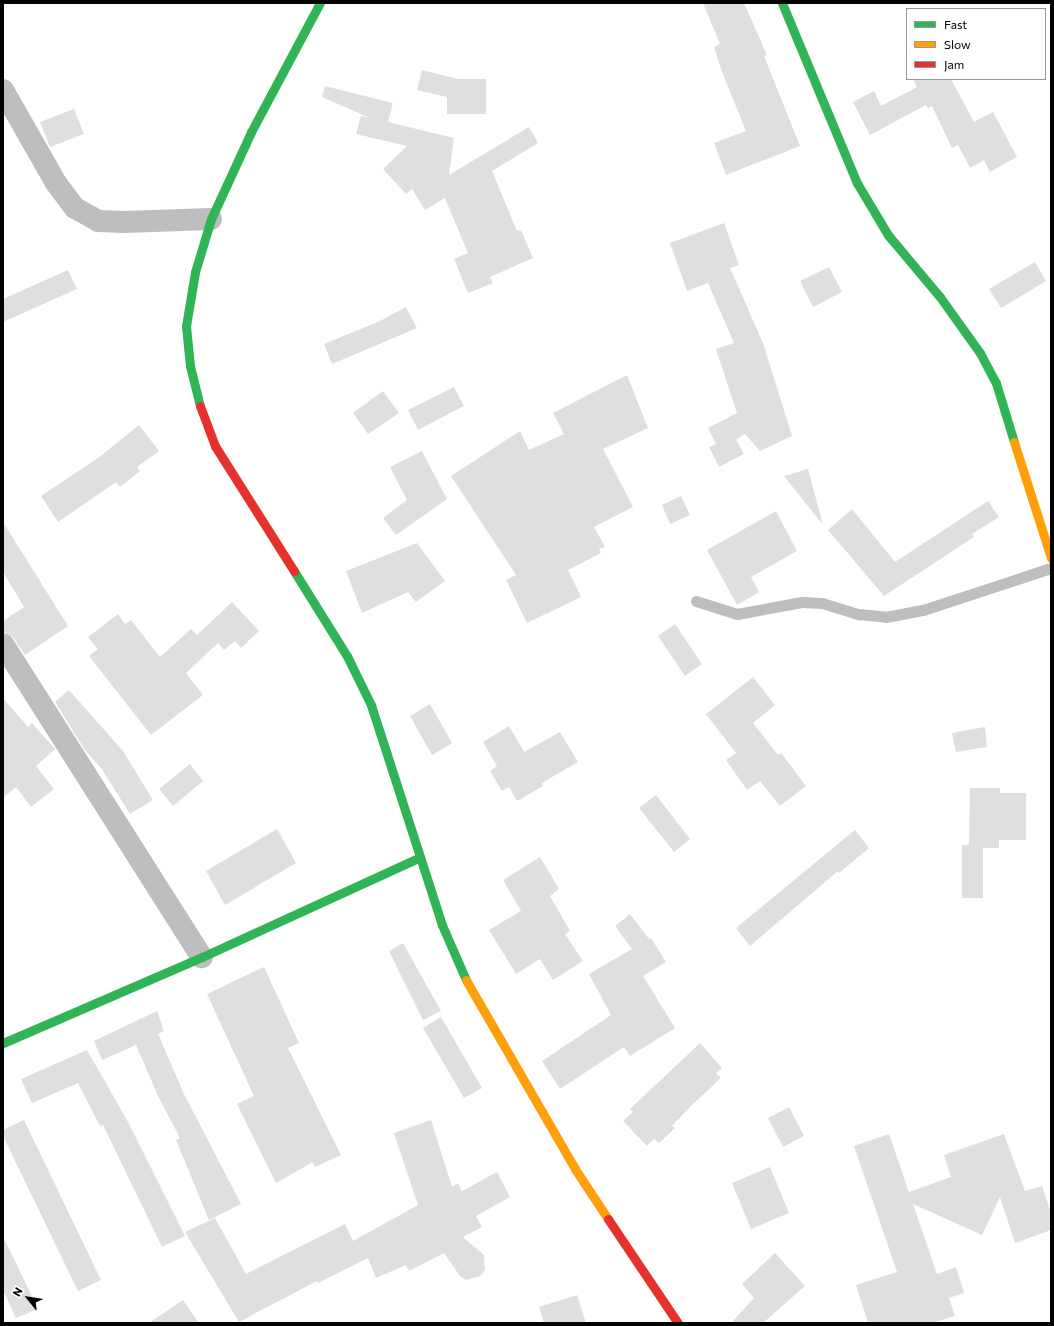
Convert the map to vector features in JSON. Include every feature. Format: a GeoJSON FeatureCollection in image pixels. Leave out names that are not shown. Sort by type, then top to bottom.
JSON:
{"type":"FeatureCollection","features":[{"type":"Feature","properties":{"kind":"street"},"geometry":{"type":"LineString","coordinates":[[320,3],[251,132],[211,219],[195,272],[186,326],[190,366],[201,409],[215,446],[347,656],[359,679],[371,705],[442,925],[469,987],[501,1046],[575,1169],[678,1323]]}},
{"type":"Feature","properties":{"kind":"street"},"geometry":{"type":"LineString","coordinates":[[782,3],[858,183],[888,235],[940,297],[980,354],[996,383],[1051,558]]}},
{"type":"Feature","properties":{"kind":"street"},"geometry":{"type":"LineString","coordinates":[[3,90],[56,183],[75,208],[98,221],[124,222],[211,219]]}},
{"type":"Feature","properties":{"kind":"street"},"geometry":{"type":"LineString","coordinates":[[3,644],[202,957]]}},
{"type":"Feature","properties":{"kind":"street"},"geometry":{"type":"LineString","coordinates":[[3,1043],[202,957],[420,857]]}},
{"type":"Feature","properties":{"kind":"lane"},"geometry":{"type":"LineString","coordinates":[[696,601],[737,614],[802,602],[822,603],[859,614],[886,618],[923,610],[1051,568]]}},
{"type":"Feature","properties":{"kind":"building"},"geometry":{"type":"Polygon","coordinates":[[[703,3],[744,3],[767,55],[764,56],[800,146],[726,175],[714,143],[746,131],[722,72],[714,47],[720,44],[703,3]]]}},
{"type":"Feature","properties":{"kind":"building"},"geometry":{"type":"Polygon","coordinates":[[[422,70],[458,79],[486,79],[486,114],[447,114],[447,97],[417,90],[422,70]]]}},
{"type":"Feature","properties":{"kind":"building"},"geometry":{"type":"Polygon","coordinates":[[[914,80],[952,80],[974,122],[993,112],[1017,157],[990,172],[984,160],[970,168],[958,145],[952,148],[932,106],[928,108],[926,105],[870,135],[853,102],[874,91],[881,106],[917,87],[914,80]]]}},
{"type":"Feature","properties":{"kind":"building"},"geometry":{"type":"Polygon","coordinates":[[[325,86],[393,103],[388,122],[454,138],[449,175],[529,127],[538,143],[492,171],[517,231],[521,230],[533,258],[490,277],[493,283],[468,293],[454,259],[468,253],[445,198],[425,210],[412,189],[406,194],[383,169],[407,146],[356,134],[361,116],[370,118],[322,97],[325,86]]]}},
{"type":"Feature","properties":{"kind":"building"},"geometry":{"type":"Polygon","coordinates":[[[74,109],[84,134],[50,147],[40,122],[74,109]]]}},
{"type":"Feature","properties":{"kind":"building"},"geometry":{"type":"Polygon","coordinates":[[[724,223],[739,265],[730,268],[763,343],[792,436],[760,451],[745,434],[736,440],[744,454],[719,467],[709,447],[716,444],[708,428],[737,413],[716,349],[734,343],[708,283],[687,291],[670,243],[724,223]]]}},
{"type":"Feature","properties":{"kind":"building"},"geometry":{"type":"Polygon","coordinates":[[[1035,262],[1046,281],[1001,308],[989,289],[1035,262]]]}},
{"type":"Feature","properties":{"kind":"building"},"geometry":{"type":"Polygon","coordinates":[[[829,267],[842,292],[813,307],[800,281],[829,267]]]}},
{"type":"Feature","properties":{"kind":"building"},"geometry":{"type":"Polygon","coordinates":[[[68,270],[77,289],[3,322],[3,299],[68,270]]]}},
{"type":"Feature","properties":{"kind":"building"},"geometry":{"type":"Polygon","coordinates":[[[406,307],[417,328],[332,364],[324,344],[380,321],[406,307]]]}},
{"type":"Feature","properties":{"kind":"building"},"geometry":{"type":"Polygon","coordinates":[[[627,375],[648,428],[603,449],[633,507],[594,527],[605,547],[599,549],[601,553],[568,570],[581,597],[527,623],[506,580],[516,575],[451,476],[520,431],[529,450],[564,434],[553,413],[627,375]]]}},
{"type":"Feature","properties":{"kind":"building"},"geometry":{"type":"Polygon","coordinates":[[[454,387],[464,406],[418,430],[408,410],[454,387]]]}},
{"type":"Feature","properties":{"kind":"building"},"geometry":{"type":"Polygon","coordinates":[[[383,391],[399,413],[368,434],[353,413],[383,391]]]}},
{"type":"Feature","properties":{"kind":"building"},"geometry":{"type":"Polygon","coordinates":[[[139,425],[159,451],[137,467],[140,471],[120,487],[116,482],[58,522],[41,496],[98,458],[139,425]]]}},
{"type":"Feature","properties":{"kind":"building"},"geometry":{"type":"Polygon","coordinates":[[[422,451],[447,499],[396,535],[383,518],[407,500],[390,467],[422,451]]]}},
{"type":"Feature","properties":{"kind":"building"},"geometry":{"type":"Polygon","coordinates":[[[808,469],[823,525],[784,476],[808,469]]]}},
{"type":"Feature","properties":{"kind":"building"},"geometry":{"type":"Polygon","coordinates":[[[681,496],[690,515],[670,524],[662,505],[681,496]]]}},
{"type":"Feature","properties":{"kind":"building"},"geometry":{"type":"Polygon","coordinates":[[[988,501],[999,517],[972,534],[974,537],[884,596],[828,530],[852,509],[895,562],[988,501]]]}},
{"type":"Feature","properties":{"kind":"building"},"geometry":{"type":"Polygon","coordinates":[[[776,511],[797,551],[751,577],[759,592],[737,605],[707,550],[776,511]]]}},
{"type":"Feature","properties":{"kind":"building"},"geometry":{"type":"Polygon","coordinates":[[[3,522],[68,626],[25,655],[13,637],[3,631],[3,621],[24,607],[3,572],[3,522]]]}},
{"type":"Feature","properties":{"kind":"building"},"geometry":{"type":"Polygon","coordinates":[[[417,543],[445,581],[416,602],[408,592],[362,613],[346,571],[417,543]]]}},
{"type":"Feature","properties":{"kind":"building"},"geometry":{"type":"Polygon","coordinates":[[[232,602],[259,631],[241,648],[235,641],[224,650],[218,643],[186,673],[203,695],[151,735],[89,656],[98,649],[88,637],[118,614],[125,624],[131,620],[160,657],[191,629],[197,635],[232,602]]]}},
{"type":"Feature","properties":{"kind":"building"},"geometry":{"type":"Polygon","coordinates":[[[675,624],[702,664],[685,676],[658,636],[675,624]]]}},
{"type":"Feature","properties":{"kind":"building"},"geometry":{"type":"Polygon","coordinates":[[[753,677],[775,705],[753,723],[778,755],[781,753],[806,786],[780,806],[760,781],[747,790],[726,760],[736,753],[706,714],[753,677]]]}},
{"type":"Feature","properties":{"kind":"building"},"geometry":{"type":"Polygon","coordinates":[[[69,690],[123,751],[153,800],[130,814],[101,768],[85,750],[55,702],[69,690]]]}},
{"type":"Feature","properties":{"kind":"building"},"geometry":{"type":"Polygon","coordinates":[[[3,698],[28,727],[32,723],[55,749],[36,766],[54,789],[31,807],[16,787],[3,798],[3,698]]]}},
{"type":"Feature","properties":{"kind":"building"},"geometry":{"type":"Polygon","coordinates":[[[430,704],[452,743],[432,755],[410,716],[430,704]]]}},
{"type":"Feature","properties":{"kind":"building"},"geometry":{"type":"Polygon","coordinates":[[[509,726],[524,752],[560,732],[578,762],[542,783],[543,786],[517,801],[509,787],[502,791],[490,771],[497,766],[483,742],[509,726]]]}},
{"type":"Feature","properties":{"kind":"building"},"geometry":{"type":"Polygon","coordinates":[[[985,727],[987,747],[956,752],[952,733],[985,727]]]}},
{"type":"Feature","properties":{"kind":"building"},"geometry":{"type":"Polygon","coordinates":[[[190,764],[203,781],[173,806],[159,789],[190,764]]]}},
{"type":"Feature","properties":{"kind":"building"},"geometry":{"type":"Polygon","coordinates":[[[970,788],[1000,788],[1000,793],[1026,793],[1026,840],[999,840],[999,848],[983,848],[983,898],[962,898],[962,845],[969,845],[970,788]]]}},
{"type":"Feature","properties":{"kind":"building"},"geometry":{"type":"Polygon","coordinates":[[[656,795],[690,839],[674,852],[639,808],[656,795]]]}},
{"type":"Feature","properties":{"kind":"building"},"geometry":{"type":"Polygon","coordinates":[[[277,829],[296,863],[225,905],[206,871],[277,829]]]}},
{"type":"Feature","properties":{"kind":"building"},"geometry":{"type":"Polygon","coordinates":[[[855,830],[869,848],[839,873],[838,871],[750,946],[736,928],[855,830]]]}},
{"type":"Feature","properties":{"kind":"building"},"geometry":{"type":"Polygon","coordinates":[[[540,857],[559,889],[550,896],[570,931],[565,934],[583,961],[553,980],[540,959],[516,974],[489,930],[521,911],[503,880],[540,857]]]}},
{"type":"Feature","properties":{"kind":"building"},"geometry":{"type":"Polygon","coordinates":[[[630,914],[649,939],[651,938],[666,962],[643,976],[675,1028],[630,1056],[624,1047],[560,1089],[542,1061],[611,1015],[589,974],[632,949],[615,926],[630,914]]]}},
{"type":"Feature","properties":{"kind":"building"},"geometry":{"type":"Polygon","coordinates":[[[403,943],[441,1011],[423,1020],[389,951],[403,943]]]}},
{"type":"Feature","properties":{"kind":"building"},"geometry":{"type":"Polygon","coordinates":[[[264,967],[299,1043],[288,1048],[341,1155],[315,1167],[313,1162],[276,1183],[237,1104],[254,1096],[207,994],[264,967]]]}},
{"type":"Feature","properties":{"kind":"building"},"geometry":{"type":"Polygon","coordinates":[[[157,1011],[164,1031],[158,1034],[184,1094],[241,1204],[209,1220],[176,1140],[180,1138],[158,1096],[136,1045],[102,1060],[94,1041],[157,1011]]]}},
{"type":"Feature","properties":{"kind":"building"},"geometry":{"type":"Polygon","coordinates":[[[441,1017],[482,1088],[464,1098],[423,1028],[441,1017]]]}},
{"type":"Feature","properties":{"kind":"building"},"geometry":{"type":"Polygon","coordinates":[[[700,1043],[722,1068],[716,1073],[721,1078],[692,1105],[672,1126],[675,1128],[659,1143],[654,1139],[647,1146],[623,1121],[633,1112],[630,1109],[700,1043]]]}},
{"type":"Feature","properties":{"kind":"building"},"geometry":{"type":"Polygon","coordinates":[[[87,1050],[128,1122],[185,1236],[162,1247],[103,1125],[100,1126],[78,1083],[32,1103],[21,1079],[87,1050]]]}},
{"type":"Feature","properties":{"kind":"building"},"geometry":{"type":"Polygon","coordinates":[[[789,1107],[804,1136],[783,1147],[768,1118],[789,1107]]]}},
{"type":"Feature","properties":{"kind":"building"},"geometry":{"type":"Polygon","coordinates":[[[24,1120],[101,1280],[78,1291],[3,1136],[3,1130],[24,1120]]]}},
{"type":"Feature","properties":{"kind":"building"},"geometry":{"type":"Polygon","coordinates":[[[431,1120],[452,1187],[458,1183],[462,1191],[497,1172],[510,1197],[476,1216],[482,1227],[463,1237],[484,1255],[485,1270],[480,1276],[466,1280],[460,1276],[444,1253],[409,1271],[406,1265],[376,1278],[368,1258],[318,1283],[317,1281],[239,1322],[185,1232],[215,1218],[246,1274],[345,1224],[353,1241],[418,1205],[394,1133],[431,1120]]]}},
{"type":"Feature","properties":{"kind":"building"},"geometry":{"type":"Polygon","coordinates":[[[889,1134],[909,1192],[951,1177],[944,1155],[1004,1134],[1025,1191],[1042,1186],[1051,1213],[1051,1230],[1015,1243],[1000,1197],[982,1235],[913,1204],[937,1274],[956,1267],[964,1293],[949,1298],[955,1316],[932,1323],[868,1323],[856,1285],[897,1272],[854,1146],[889,1134]]]}},
{"type":"Feature","properties":{"kind":"building"},"geometry":{"type":"Polygon","coordinates":[[[770,1167],[789,1213],[751,1229],[732,1183],[770,1167]]]}},
{"type":"Feature","properties":{"kind":"building"},"geometry":{"type":"Polygon","coordinates":[[[3,1236],[38,1309],[16,1318],[3,1290],[3,1236]]]}},
{"type":"Feature","properties":{"kind":"building"},"geometry":{"type":"Polygon","coordinates":[[[775,1253],[805,1286],[763,1323],[731,1323],[754,1298],[742,1284],[775,1253]]]}},
{"type":"Feature","properties":{"kind":"building"},"geometry":{"type":"Polygon","coordinates":[[[577,1295],[586,1323],[544,1323],[539,1307],[577,1295]]]}},
{"type":"Feature","properties":{"kind":"building"},"geometry":{"type":"Polygon","coordinates":[[[183,1300],[199,1323],[149,1323],[183,1300]]]}},
{"type":"Feature","properties":{"kind":"traffic: fast"},"geometry":{"type":"LineString","coordinates":[[200,406],[190,366],[186,326],[195,272],[211,219],[251,132],[320,3]]}},
{"type":"Feature","properties":{"kind":"traffic: fast"},"geometry":{"type":"LineString","coordinates":[[782,3],[857,183],[888,235],[940,297],[980,353],[996,383],[1014,442]]}},
{"type":"Feature","properties":{"kind":"traffic: fast"},"geometry":{"type":"LineString","coordinates":[[294,571],[347,656],[371,705],[442,925],[466,980]]}},
{"type":"Feature","properties":{"kind":"traffic: fast"},"geometry":{"type":"LineString","coordinates":[[3,1043],[202,957],[420,857]]}},
{"type":"Feature","properties":{"kind":"traffic: slow"},"geometry":{"type":"LineString","coordinates":[[1014,442],[1051,558]]}},
{"type":"Feature","properties":{"kind":"traffic: slow"},"geometry":{"type":"LineString","coordinates":[[466,980],[575,1169],[608,1219]]}},
{"type":"Feature","properties":{"kind":"traffic: jam"},"geometry":{"type":"LineString","coordinates":[[200,406],[215,446],[294,571]]}},
{"type":"Feature","properties":{"kind":"traffic: jam"},"geometry":{"type":"LineString","coordinates":[[608,1219],[678,1323]]}}]}
